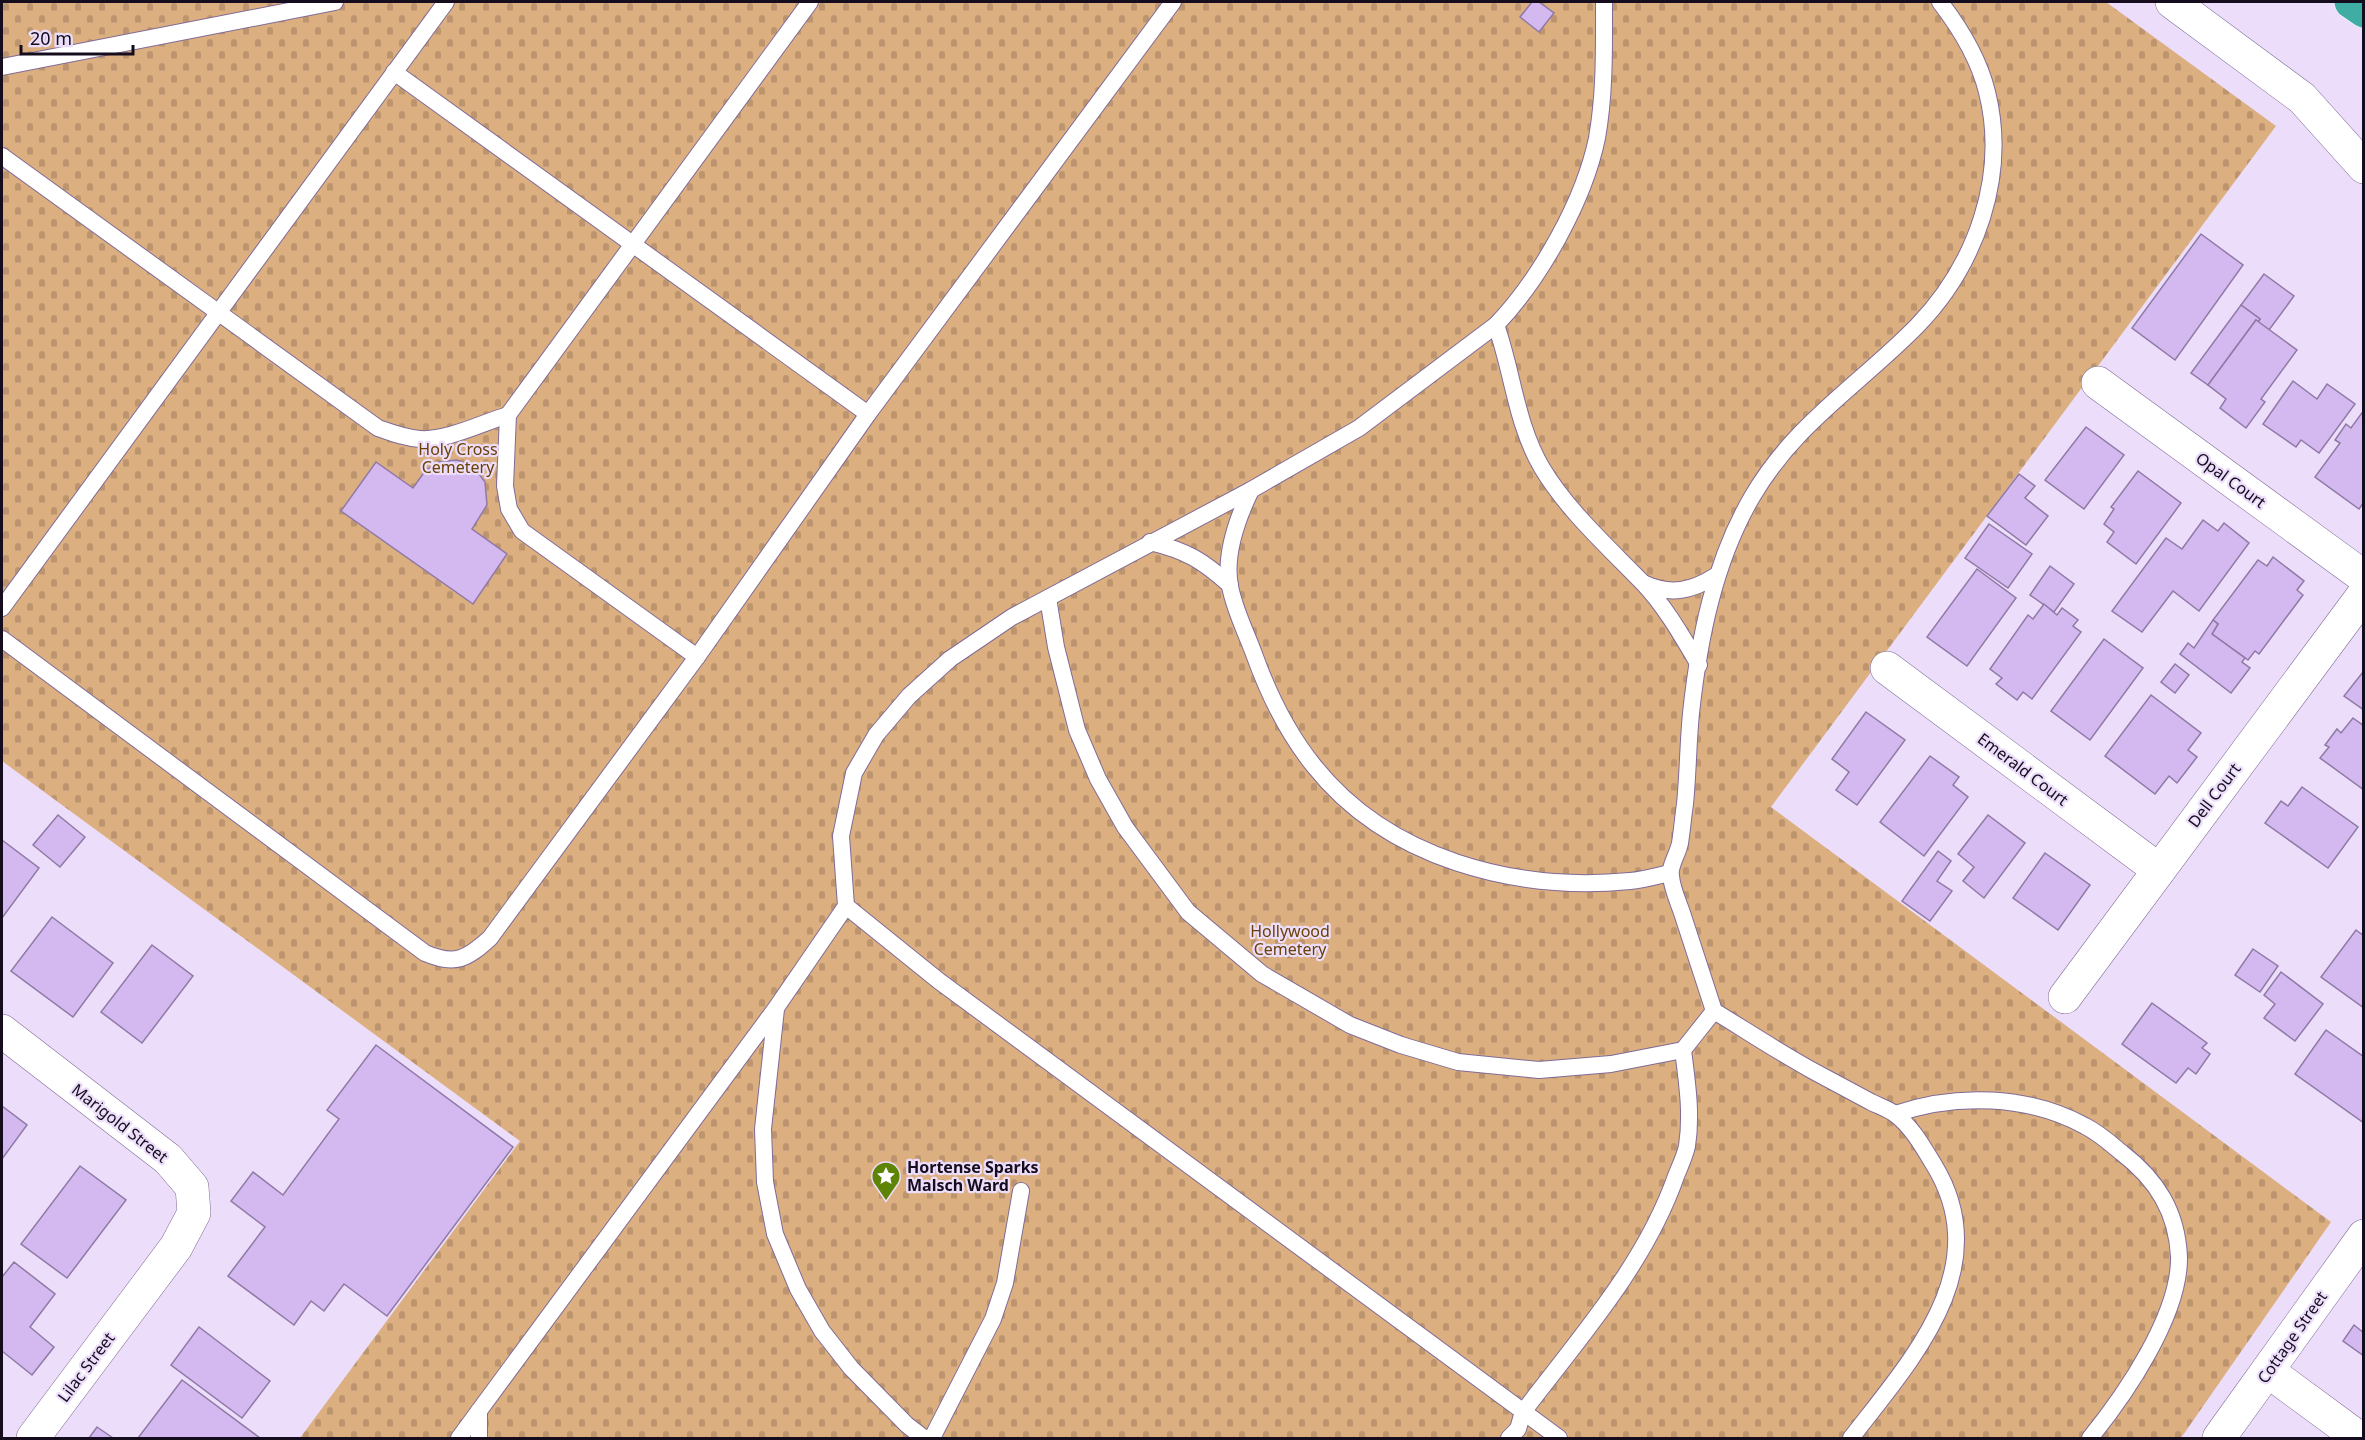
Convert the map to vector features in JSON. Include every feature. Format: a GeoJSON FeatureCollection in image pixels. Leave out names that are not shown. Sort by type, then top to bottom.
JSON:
{"type":"FeatureCollection","features":[{"type":"Feature","properties":{"kind":"highway"},"geometry":{"type":"LineString","coordinates":[[2351,2],[2364,11]]}},
{"type":"Feature","properties":{"kind":"street"},"geometry":{"type":"LineString","coordinates":[[2172,2],[2302,98],[2364,167]]}},
{"type":"Feature","properties":{"kind":"street","name":"Opal Court"},"geometry":{"type":"LineString","coordinates":[[2098,383],[2364,578]]}},
{"type":"Feature","properties":{"kind":"street","name":"Dell Court"},"geometry":{"type":"LineString","coordinates":[[2065,997],[2364,594]]}},
{"type":"Feature","properties":{"kind":"street","name":"Emerald Court"},"geometry":{"type":"LineString","coordinates":[[1887,668],[2159,870]]}},
{"type":"Feature","properties":{"kind":"street","name":"Marigold Street"},"geometry":{"type":"LineString","coordinates":[[2,1031],[168,1159],[192,1187],[194,1213],[176,1247],[140,1296]]}},
{"type":"Feature","properties":{"kind":"street","name":"Cottage Street"},"geometry":{"type":"LineString","coordinates":[[2219,1438],[2364,1236]]}},
{"type":"Feature","properties":{"kind":"street","name":"Lilac Street"},"geometry":{"type":"LineString","coordinates":[[33,1438],[140,1296]]}},
{"type":"Feature","properties":{"kind":"street"},"geometry":{"type":"LineString","coordinates":[[2268,1371],[2359,1438]]}},
{"type":"Feature","properties":{"kind":"lane"},"geometry":{"type":"LineString","coordinates":[[2,67],[335,2]]}},
{"type":"Feature","properties":{"kind":"lane"},"geometry":{"type":"LineString","coordinates":[[2,609],[446,2]]}},
{"type":"Feature","properties":{"kind":"lane"},"geometry":{"type":"LineString","coordinates":[[697,657],[522,531],[509,509],[505,486],[508,415],[810,2]]}},
{"type":"Feature","properties":{"kind":"lane"},"geometry":{"type":"LineString","coordinates":[[2,639],[425,953],[442,960],[456,960],[473,953],[490,938],[697,657],[868,414],[1173,2]]}},
{"type":"Feature","properties":{"kind":"lane"},"geometry":{"type":"LineString","coordinates":[[459,1438],[776,1008],[846,906],[841,836],[854,773],[876,735],[909,696],[950,659],[1012,617],[1251,490],[1359,428],[1496,325],[1507,314],[1557,240],[1591,165],[1601,111],[1604,2]]}},
{"type":"Feature","properties":{"kind":"lane"},"geometry":{"type":"LineString","coordinates":[[1851,1438],[1911,1361],[1933,1324],[1946,1296],[1954,1266],[1957,1236],[1951,1203],[1943,1180],[1911,1131],[1895,1114],[1801,1064],[1713,1011],[1670,873],[1679,846],[1691,713],[1699,664],[1717,575],[1729,543],[1752,497],[1777,458],[1812,420],[1888,354],[1943,297],[1973,243],[1986,205],[1993,167],[1993,128],[1987,92],[1979,69],[1956,22],[1940,2]]}},
{"type":"Feature","properties":{"kind":"lane"},"geometry":{"type":"LineString","coordinates":[[394,72],[868,414]]}},
{"type":"Feature","properties":{"kind":"lane"},"geometry":{"type":"LineString","coordinates":[[2,156],[378,428],[402,437],[422,439],[440,437],[508,415]]}},
{"type":"Feature","properties":{"kind":"lane"},"geometry":{"type":"LineString","coordinates":[[1496,325],[1522,424],[1542,469],[1593,532],[1642,583],[1666,613],[1699,664]]}},
{"type":"Feature","properties":{"kind":"lane"},"geometry":{"type":"LineString","coordinates":[[1251,490],[1241,512],[1229,561],[1230,585],[1259,668],[1291,733],[1314,767],[1344,798],[1380,827],[1420,848],[1464,866],[1513,877],[1555,882],[1630,881],[1670,873]]}},
{"type":"Feature","properties":{"kind":"lane"},"geometry":{"type":"LineString","coordinates":[[1150,542],[1178,549],[1198,559],[1230,585]]}},
{"type":"Feature","properties":{"kind":"lane"},"geometry":{"type":"LineString","coordinates":[[1642,583],[1670,591],[1700,586],[1717,575]]}},
{"type":"Feature","properties":{"kind":"lane"},"geometry":{"type":"LineString","coordinates":[[1048,598],[1056,647],[1077,730],[1098,779],[1125,827],[1188,912],[1262,974],[1350,1025],[1401,1046],[1458,1062],[1539,1070],[1611,1064],[1683,1050],[1713,1011]]}},
{"type":"Feature","properties":{"kind":"lane"},"geometry":{"type":"LineString","coordinates":[[846,906],[939,981],[1559,1438]]}},
{"type":"Feature","properties":{"kind":"lane"},"geometry":{"type":"LineString","coordinates":[[776,1008],[763,1129],[765,1182],[775,1234],[798,1289],[822,1331],[851,1368],[907,1425],[924,1438]]}},
{"type":"Feature","properties":{"kind":"lane"},"geometry":{"type":"LineString","coordinates":[[1509,1438],[1518,1429],[1523,1412],[1614,1291],[1640,1252],[1668,1199],[1687,1147],[1689,1112],[1683,1050]]}},
{"type":"Feature","properties":{"kind":"lane"},"geometry":{"type":"LineString","coordinates":[[1895,1114],[1922,1105],[1968,1100],[2010,1102],[2040,1108],[2085,1126],[2101,1136],[2150,1178],[2166,1200],[2175,1228],[2179,1258],[2173,1292],[2161,1326],[2142,1365],[2117,1405],[2090,1438]]}},
{"type":"Feature","properties":{"kind":"lane"},"geometry":{"type":"LineString","coordinates":[[932,1438],[993,1319],[1005,1283],[1021,1191]]}},
{"type":"Feature","properties":{"kind":"lane"},"geometry":{"type":"LineString","coordinates":[[478,1438],[479,1411]]}},
{"type":"Feature","properties":{"kind":"green space","name":"Hollywood Cemetery"},"geometry":{"type":"Polygon","coordinates":[[[2,2],[2106,2],[2276,126],[1771,807],[2331,1222],[2181,1438],[300,1438],[520,1141],[2,761],[2,2]]]}},
{"type":"Feature","properties":{"kind":"building"},"geometry":{"type":"Polygon","coordinates":[[[1532,2],[1539,2],[1554,13],[1539,32],[1520,17],[1532,2]]]}},
{"type":"Feature","properties":{"kind":"building"},"geometry":{"type":"Polygon","coordinates":[[[2201,234],[2243,265],[2175,360],[2132,328],[2201,234]]]}},
{"type":"Feature","properties":{"kind":"building"},"geometry":{"type":"Polygon","coordinates":[[[2264,274],[2294,296],[2269,330],[2258,322],[2260,319],[2241,305],[2264,274]]]}},
{"type":"Feature","properties":{"kind":"building"},"geometry":{"type":"Polygon","coordinates":[[[2241,305],[2260,319],[2258,322],[2256,320],[2208,385],[2191,373],[2241,305]]]}},
{"type":"Feature","properties":{"kind":"building"},"geometry":{"type":"Polygon","coordinates":[[[2256,320],[2297,350],[2261,399],[2265,402],[2246,428],[2220,408],[2226,399],[2208,385],[2256,320]]]}},
{"type":"Feature","properties":{"kind":"building"},"geometry":{"type":"Polygon","coordinates":[[[2293,381],[2317,399],[2327,384],[2355,404],[2319,453],[2301,440],[2296,447],[2263,424],[2293,381]]]}},
{"type":"Feature","properties":{"kind":"building"},"geometry":{"type":"Polygon","coordinates":[[[2364,410],[2364,502],[2359,509],[2315,477],[2340,443],[2335,440],[2346,424],[2351,428],[2364,410]]]}},
{"type":"Feature","properties":{"kind":"building"},"geometry":{"type":"Polygon","coordinates":[[[2086,427],[2124,455],[2084,509],[2045,480],[2086,427]]]}},
{"type":"Feature","properties":{"kind":"building"},"geometry":{"type":"Polygon","coordinates":[[[457,460],[474,467],[485,482],[487,505],[472,529],[507,554],[473,604],[341,511],[376,462],[413,488],[425,471],[438,462],[457,460]]]}},
{"type":"Feature","properties":{"kind":"building"},"geometry":{"type":"Polygon","coordinates":[[[2138,471],[2181,503],[2136,564],[2107,542],[2114,532],[2104,524],[2114,509],[2111,507],[2138,471]]]}},
{"type":"Feature","properties":{"kind":"building"},"geometry":{"type":"Polygon","coordinates":[[[2019,474],[2035,486],[2025,498],[2048,516],[2026,545],[1987,516],[2019,474]]]}},
{"type":"Feature","properties":{"kind":"building"},"geometry":{"type":"Polygon","coordinates":[[[2203,520],[2218,531],[2224,523],[2249,543],[2199,611],[2173,591],[2142,632],[2112,611],[2166,538],[2182,549],[2203,520]]]}},
{"type":"Feature","properties":{"kind":"building"},"geometry":{"type":"Polygon","coordinates":[[[1989,524],[2032,554],[2008,588],[1965,558],[1989,524]]]}},
{"type":"Feature","properties":{"kind":"building"},"geometry":{"type":"Polygon","coordinates":[[[2273,557],[2304,581],[2297,590],[2303,595],[2259,654],[2255,651],[2248,660],[2212,634],[2218,624],[2213,620],[2258,560],[2267,566],[2273,557]]]}},
{"type":"Feature","properties":{"kind":"building"},"geometry":{"type":"Polygon","coordinates":[[[2050,566],[2074,584],[2054,612],[2030,595],[2050,566]]]}},
{"type":"Feature","properties":{"kind":"building"},"geometry":{"type":"Polygon","coordinates":[[[1977,569],[2016,598],[1967,666],[1927,637],[1977,569]]]}},
{"type":"Feature","properties":{"kind":"building"},"geometry":{"type":"Polygon","coordinates":[[[2044,604],[2057,615],[2062,608],[2078,620],[2073,626],[2081,632],[2032,699],[2023,692],[2017,700],[1996,684],[2002,678],[1990,669],[2028,615],[2033,619],[2044,604]]]}},
{"type":"Feature","properties":{"kind":"building"},"geometry":{"type":"Polygon","coordinates":[[[2213,620],[2218,624],[2212,634],[2245,658],[2242,662],[2250,668],[2231,693],[2180,654],[2188,643],[2194,648],[2213,620]]]}},
{"type":"Feature","properties":{"kind":"building"},"geometry":{"type":"Polygon","coordinates":[[[2104,639],[2143,668],[2090,740],[2051,711],[2104,639]]]}},
{"type":"Feature","properties":{"kind":"building"},"geometry":{"type":"Polygon","coordinates":[[[2175,664],[2189,675],[2175,693],[2161,682],[2175,664]]]}},
{"type":"Feature","properties":{"kind":"building"},"geometry":{"type":"Polygon","coordinates":[[[2364,672],[2364,710],[2344,696],[2364,672]]]}},
{"type":"Feature","properties":{"kind":"building"},"geometry":{"type":"Polygon","coordinates":[[[2151,695],[2201,733],[2188,750],[2197,757],[2177,783],[2169,776],[2155,794],[2105,756],[2151,695]]]}},
{"type":"Feature","properties":{"kind":"building"},"geometry":{"type":"Polygon","coordinates":[[[1866,712],[1905,740],[1857,805],[1836,790],[1849,772],[1832,759],[1866,712]]]}},
{"type":"Feature","properties":{"kind":"building"},"geometry":{"type":"Polygon","coordinates":[[[2353,718],[2364,726],[2364,790],[2320,758],[2329,747],[2325,745],[2337,729],[2341,733],[2353,718]]]}},
{"type":"Feature","properties":{"kind":"building"},"geometry":{"type":"Polygon","coordinates":[[[1930,756],[1959,777],[1953,785],[1968,797],[1924,856],[1880,822],[1930,756]]]}},
{"type":"Feature","properties":{"kind":"building"},"geometry":{"type":"Polygon","coordinates":[[[2302,787],[2358,827],[2328,868],[2265,823],[2281,801],[2288,806],[2302,787]]]}},
{"type":"Feature","properties":{"kind":"building"},"geometry":{"type":"Polygon","coordinates":[[[58,815],[85,837],[60,867],[33,845],[58,815]]]}},
{"type":"Feature","properties":{"kind":"building"},"geometry":{"type":"Polygon","coordinates":[[[1988,815],[2025,843],[1984,898],[1963,881],[1974,867],[1958,854],[1988,815]]]}},
{"type":"Feature","properties":{"kind":"building"},"geometry":{"type":"Polygon","coordinates":[[[2,840],[39,868],[2,918],[2,840]]]}},
{"type":"Feature","properties":{"kind":"building"},"geometry":{"type":"Polygon","coordinates":[[[1938,851],[1951,861],[1937,881],[1952,891],[1930,921],[1902,901],[1938,851]]]}},
{"type":"Feature","properties":{"kind":"building"},"geometry":{"type":"Polygon","coordinates":[[[2045,853],[2090,885],[2058,930],[2013,898],[2045,853]]]}},
{"type":"Feature","properties":{"kind":"building"},"geometry":{"type":"Polygon","coordinates":[[[52,917],[113,963],[73,1017],[11,971],[52,917]]]}},
{"type":"Feature","properties":{"kind":"building"},"geometry":{"type":"Polygon","coordinates":[[[2356,930],[2364,936],[2364,1008],[2321,977],[2356,930]]]}},
{"type":"Feature","properties":{"kind":"building"},"geometry":{"type":"Polygon","coordinates":[[[152,945],[193,976],[142,1043],[101,1012],[152,945]]]}},
{"type":"Feature","properties":{"kind":"building"},"geometry":{"type":"Polygon","coordinates":[[[2253,949],[2278,966],[2260,992],[2235,975],[2253,949]]]}},
{"type":"Feature","properties":{"kind":"building"},"geometry":{"type":"Polygon","coordinates":[[[2281,972],[2323,1004],[2295,1041],[2264,1018],[2275,1004],[2264,995],[2281,972]]]}},
{"type":"Feature","properties":{"kind":"building"},"geometry":{"type":"Polygon","coordinates":[[[2152,1003],[2207,1043],[2202,1048],[2210,1054],[2196,1074],[2188,1068],[2176,1083],[2122,1044],[2152,1003]]]}},
{"type":"Feature","properties":{"kind":"building"},"geometry":{"type":"Polygon","coordinates":[[[2326,1030],[2364,1057],[2364,1123],[2295,1074],[2326,1030]]]}},
{"type":"Feature","properties":{"kind":"building"},"geometry":{"type":"Polygon","coordinates":[[[376,1045],[513,1147],[387,1316],[344,1284],[324,1311],[311,1301],[294,1325],[228,1276],[265,1227],[231,1201],[253,1172],[283,1195],[339,1119],[327,1110],[376,1045]]]}},
{"type":"Feature","properties":{"kind":"building"},"geometry":{"type":"Polygon","coordinates":[[[2,1106],[27,1125],[2,1159],[2,1106]]]}},
{"type":"Feature","properties":{"kind":"building"},"geometry":{"type":"Polygon","coordinates":[[[80,1166],[126,1200],[67,1278],[21,1244],[80,1166]]]}},
{"type":"Feature","properties":{"kind":"building"},"geometry":{"type":"Polygon","coordinates":[[[14,1262],[55,1294],[30,1327],[54,1347],[32,1375],[2,1351],[2,1277],[14,1262]]]}},
{"type":"Feature","properties":{"kind":"building"},"geometry":{"type":"Polygon","coordinates":[[[2354,1325],[2364,1333],[2364,1356],[2343,1341],[2354,1325]]]}},
{"type":"Feature","properties":{"kind":"building"},"geometry":{"type":"Polygon","coordinates":[[[199,1327],[270,1381],[242,1418],[171,1365],[199,1327]]]}},
{"type":"Feature","properties":{"kind":"building"},"geometry":{"type":"Polygon","coordinates":[[[182,1380],[260,1438],[138,1438],[182,1380]]]}},
{"type":"Feature","properties":{"kind":"building"},"geometry":{"type":"Polygon","coordinates":[[[97,1427],[113,1438],[89,1438],[97,1427]]]}},
{"type":"Feature","properties":{"kind":"place","name":"Hortense Sparks Malsch Ward"},"geometry":{"type":"Point","coordinates":[886,1202]}},
{"type":"Feature","properties":{"kind":"park label","name":"Holy Cross Cemetery"},"geometry":{"type":"Point","coordinates":[458,458]}}]}
